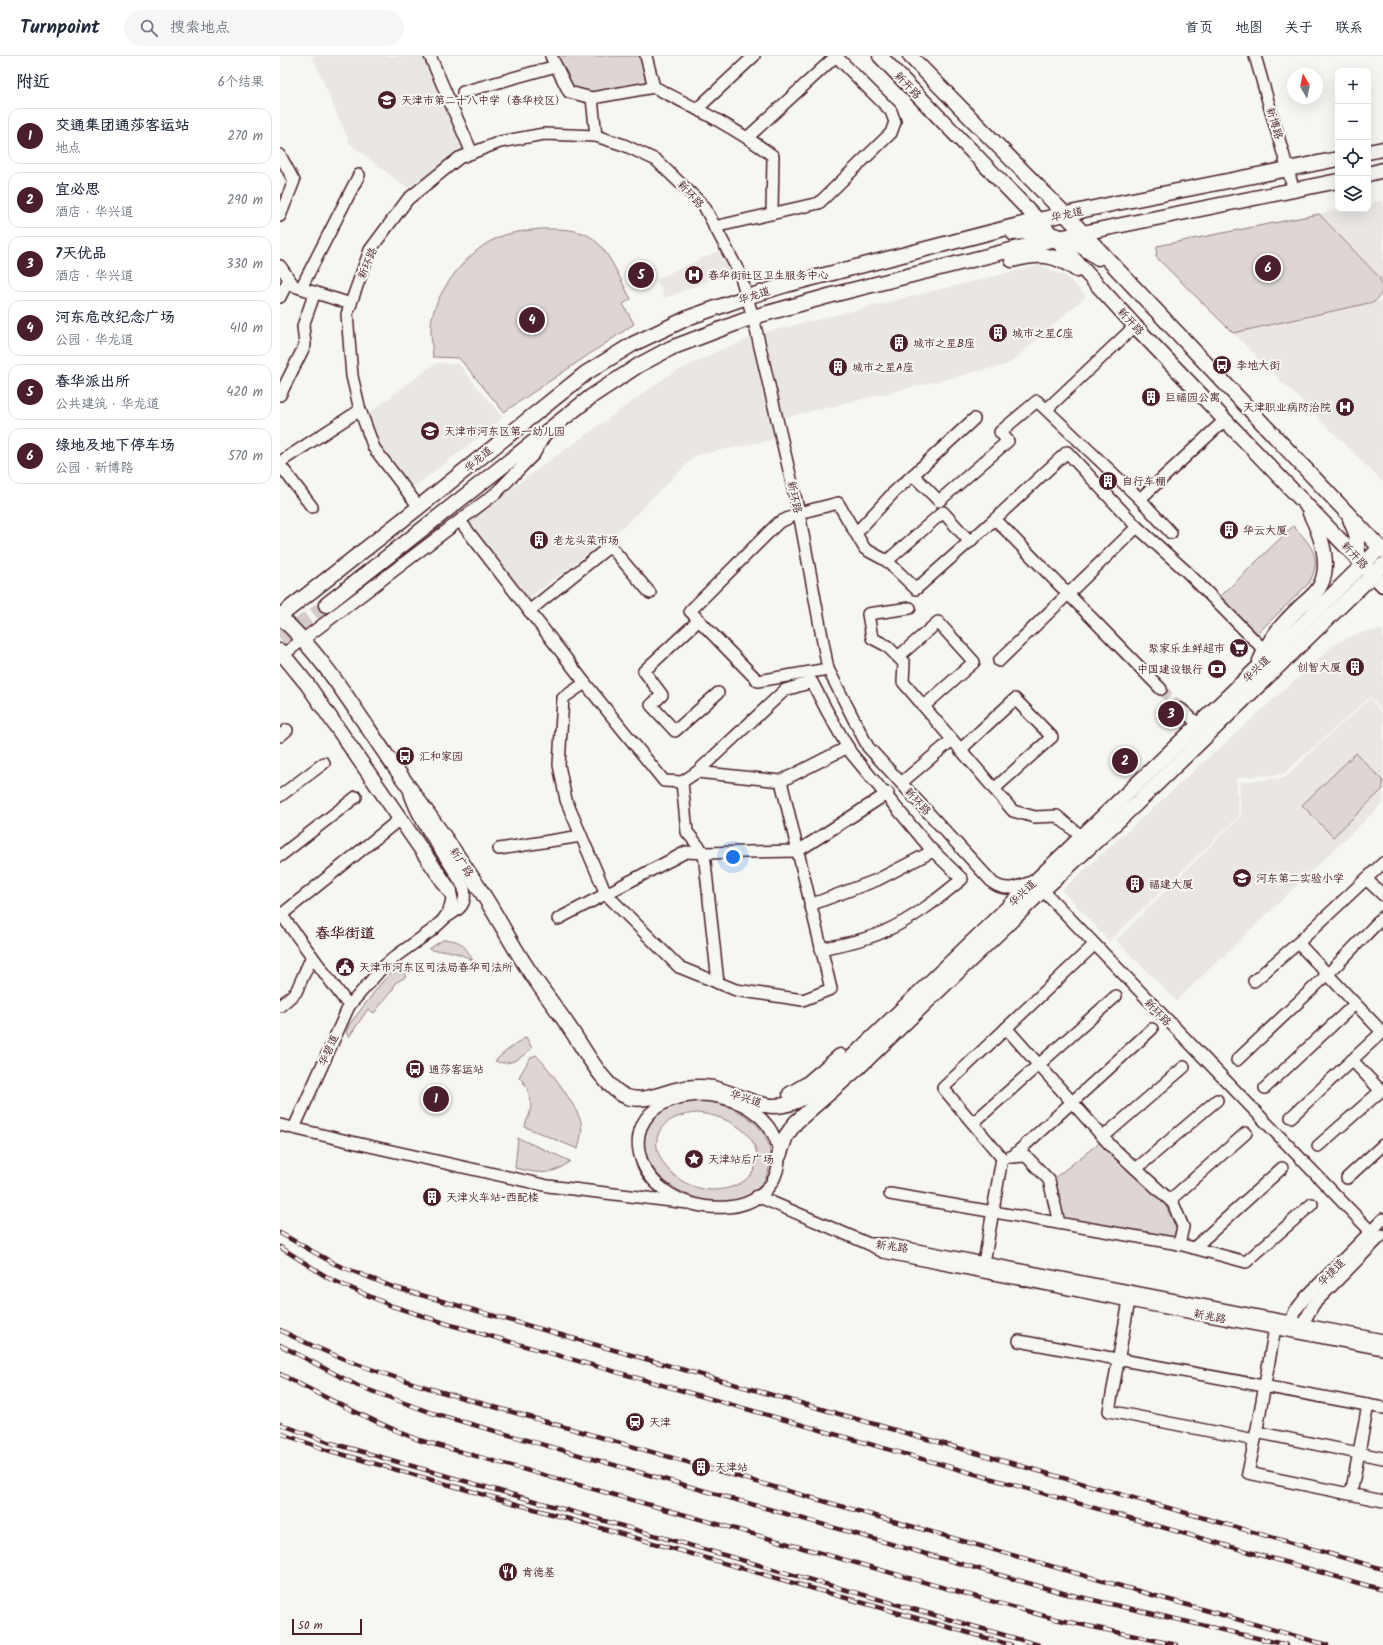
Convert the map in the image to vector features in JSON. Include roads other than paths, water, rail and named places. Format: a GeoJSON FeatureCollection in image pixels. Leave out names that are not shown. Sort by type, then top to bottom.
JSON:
{"type":"FeatureCollection","features":[{"type":"Feature","properties":{"kind":"main road","name":"新开路"},"geometry":{"type":"LineString","coordinates":[[880,56],[1056,237],[1135,326],[1302,498],[1370,573]]}},
{"type":"Feature","properties":{"kind":"main road","name":"新开路"},"geometry":{"type":"LineString","coordinates":[[910,56],[1065,214],[1381,550]]}},
{"type":"Feature","properties":{"kind":"main road"},"geometry":{"type":"LineString","coordinates":[[1371,151],[1383,149]]}},
{"type":"Feature","properties":{"kind":"main road","name":"华龙道"},"geometry":{"type":"LineString","coordinates":[[280,617],[586,373],[649,336],[677,323],[747,297],[1038,220],[1335,160]]}},
{"type":"Feature","properties":{"kind":"main road"},"geometry":{"type":"LineString","coordinates":[[1371,173],[1383,170]]}},
{"type":"Feature","properties":{"kind":"main road"},"geometry":{"type":"LineString","coordinates":[[326,606],[548,429],[592,396],[619,377],[654,357],[703,335],[753,317],[1056,237],[1083,233],[1335,182]]}},
{"type":"Feature","properties":{"kind":"main road"},"geometry":{"type":"LineString","coordinates":[[963,240],[1021,232],[1056,237],[1092,253],[1122,274]]}},
{"type":"Feature","properties":{"kind":"main road"},"geometry":{"type":"LineString","coordinates":[[876,284],[920,282],[1029,256],[1043,255],[1055,257],[1065,262],[1099,286]]}},
{"type":"Feature","properties":{"kind":"main road"},"geometry":{"type":"LineString","coordinates":[[1267,653],[1283,624],[1316,592],[1321,584],[1324,554],[1318,533],[1302,498]]}},
{"type":"Feature","properties":{"kind":"main road"},"geometry":{"type":"LineString","coordinates":[[1349,515],[1370,573]]}},
{"type":"Feature","properties":{"kind":"main road","name":"华兴道"},"geometry":{"type":"LineString","coordinates":[[779,1156],[786,1136],[796,1122],[859,1067],[1038,886],[1082,837],[1258,667],[1267,653],[1331,605],[1370,573],[1381,550]]}},
{"type":"Feature","properties":{"kind":"main road","name":"华兴道"},"geometry":{"type":"LineString","coordinates":[[614,1088],[628,1097],[650,1098],[680,1089],[704,1087],[723,1091],[765,1105],[778,1106],[791,1103],[813,1092],[826,1082],[895,1016],[1038,886],[1136,804],[1331,605]]}},
{"type":"Feature","properties":{"kind":"main road","name":"新广路"},"geometry":{"type":"LineString","coordinates":[[280,617],[303,640],[332,678],[408,786],[432,817],[490,905],[530,973],[545,992],[592,1061],[614,1088]]}},
{"type":"Feature","properties":{"kind":"main road"},"geometry":{"type":"LineString","coordinates":[[281,654],[307,684],[450,891]]}},
{"type":"Feature","properties":{"kind":"main road"},"geometry":{"type":"LineString","coordinates":[[545,992],[561,1006],[574,1022],[616,1081],[628,1089],[641,1091],[684,1080],[708,1078],[730,1084],[768,1098],[783,1096],[799,1090],[861,1039],[895,1016]]}},
{"type":"Feature","properties":{"kind":"street"},"geometry":{"type":"LineString","coordinates":[[430,56],[472,154]]}},
{"type":"Feature","properties":{"kind":"street"},"geometry":{"type":"LineString","coordinates":[[646,56],[654,87]]}},
{"type":"Feature","properties":{"kind":"street"},"geometry":{"type":"LineString","coordinates":[[697,109],[754,56]]}},
{"type":"Feature","properties":{"kind":"street"},"geometry":{"type":"LineString","coordinates":[[714,227],[819,203],[891,133],[895,122],[891,111],[836,56],[748,137]]}},
{"type":"Feature","properties":{"kind":"street","name":"新博路"},"geometry":{"type":"LineString","coordinates":[[1255,56],[1294,191]]}},
{"type":"Feature","properties":{"kind":"street"},"geometry":{"type":"LineString","coordinates":[[463,92],[554,61],[569,92],[592,98],[654,87],[748,137],[773,156],[772,213]]}},
{"type":"Feature","properties":{"kind":"street"},"geometry":{"type":"LineString","coordinates":[[592,98],[596,136]]}},
{"type":"Feature","properties":{"kind":"street","name":"新环路"},"geometry":{"type":"LineString","coordinates":[[419,507],[374,448],[360,410],[352,376],[347,314],[370,250],[408,199],[459,158],[500,142],[544,134],[596,136],[624,145],[656,160],[704,206],[740,274],[753,317],[799,513],[828,670],[868,747],[998,887],[1009,889],[1038,886],[1377,1235]]}},
{"type":"Feature","properties":{"kind":"street"},"geometry":{"type":"LineString","coordinates":[[280,155],[283,169],[294,181],[280,216]]}},
{"type":"Feature","properties":{"kind":"street"},"geometry":{"type":"LineString","coordinates":[[302,288],[359,174]]}},
{"type":"Feature","properties":{"kind":"street"},"geometry":{"type":"LineString","coordinates":[[280,266],[294,286],[351,304]]}},
{"type":"Feature","properties":{"kind":"street"},"geometry":{"type":"LineString","coordinates":[[280,297],[289,279]]}},
{"type":"Feature","properties":{"kind":"street"},"geometry":{"type":"LineString","coordinates":[[280,395],[305,345],[303,326],[314,292]]}},
{"type":"Feature","properties":{"kind":"street"},"geometry":{"type":"LineString","coordinates":[[1047,409],[1135,326]]}},
{"type":"Feature","properties":{"kind":"street"},"geometry":{"type":"LineString","coordinates":[[913,475],[939,501],[1008,441],[1000,432],[1037,401],[1140,499],[1171,533]]}},
{"type":"Feature","properties":{"kind":"street"},"geometry":{"type":"LineString","coordinates":[[312,507],[280,463],[360,410]]}},
{"type":"Feature","properties":{"kind":"street"},"geometry":{"type":"LineString","coordinates":[[857,532],[894,492],[974,419]]}},
{"type":"Feature","properties":{"kind":"street"},"geometry":{"type":"LineString","coordinates":[[1140,499],[1226,419]]}},
{"type":"Feature","properties":{"kind":"street"},"geometry":{"type":"LineString","coordinates":[[281,654],[303,640],[496,492],[534,454],[548,429]]}},
{"type":"Feature","properties":{"kind":"street"},"geometry":{"type":"LineString","coordinates":[[828,670],[758,681],[690,612],[778,523],[799,513],[838,503],[865,549],[887,561],[916,589],[970,542],[1067,452],[1137,527],[1187,572],[1267,653]]}},
{"type":"Feature","properties":{"kind":"street"},"geometry":{"type":"LineString","coordinates":[[887,561],[943,512],[970,542]]}},
{"type":"Feature","properties":{"kind":"street"},"geometry":{"type":"LineString","coordinates":[[995,519],[1161,690]]}},
{"type":"Feature","properties":{"kind":"street"},"geometry":{"type":"LineString","coordinates":[[460,521],[585,683],[664,781],[682,782],[697,772],[785,690],[812,682],[826,711],[848,747],[933,851],[962,878],[927,907],[884,932],[821,949]]}},
{"type":"Feature","properties":{"kind":"street"},"geometry":{"type":"LineString","coordinates":[[1000,661],[1137,527]]}},
{"type":"Feature","properties":{"kind":"street"},"geometry":{"type":"LineString","coordinates":[[529,611],[610,546],[650,593]]}},
{"type":"Feature","properties":{"kind":"street"},"geometry":{"type":"LineString","coordinates":[[910,608],[868,614],[872,638],[886,646],[904,662],[903,682],[1014,811],[1035,817],[1057,816],[1082,837]]}},
{"type":"Feature","properties":{"kind":"street"},"geometry":{"type":"LineString","coordinates":[[699,620],[644,671],[662,695],[651,705],[675,730],[718,693]]}},
{"type":"Feature","properties":{"kind":"street"},"geometry":{"type":"LineString","coordinates":[[898,657],[938,622],[974,662],[924,706]]}},
{"type":"Feature","properties":{"kind":"street"},"geometry":{"type":"LineString","coordinates":[[585,683],[563,698],[559,765],[566,800],[606,894],[680,967],[736,990],[804,1000],[831,990],[782,781]]}},
{"type":"Feature","properties":{"kind":"street"},"geometry":{"type":"LineString","coordinates":[[960,750],[1015,699],[1052,737],[994,789]]}},
{"type":"Feature","properties":{"kind":"street"},"geometry":{"type":"LineString","coordinates":[[1181,709],[1198,724]]}},
{"type":"Feature","properties":{"kind":"street"},"geometry":{"type":"LineString","coordinates":[[901,783],[952,740]]}},
{"type":"Feature","properties":{"kind":"street"},"geometry":{"type":"LineString","coordinates":[[697,772],[782,781],[848,747]]}},
{"type":"Feature","properties":{"kind":"street"},"geometry":{"type":"LineString","coordinates":[[280,796],[324,763]]}},
{"type":"Feature","properties":{"kind":"street"},"geometry":{"type":"LineString","coordinates":[[682,782],[687,832],[704,852],[718,983]]}},
{"type":"Feature","properties":{"kind":"street","name":"华碧道"},"geometry":{"type":"LineString","coordinates":[[294,1128],[349,1006],[372,978],[396,956],[461,908],[466,898],[464,888],[426,830],[415,809],[408,786]]}},
{"type":"Feature","properties":{"kind":"street"},"geometry":{"type":"LineString","coordinates":[[558,919],[686,852],[798,851],[887,793]]}},
{"type":"Feature","properties":{"kind":"street"},"geometry":{"type":"LineString","coordinates":[[280,856],[356,797]]}},
{"type":"Feature","properties":{"kind":"street"},"geometry":{"type":"LineString","coordinates":[[349,1006],[281,914],[401,818]]}},
{"type":"Feature","properties":{"kind":"street"},"geometry":{"type":"LineString","coordinates":[[499,849],[581,836]]}},
{"type":"Feature","properties":{"kind":"street"},"geometry":{"type":"LineString","coordinates":[[810,905],[877,880],[933,851]]}},
{"type":"Feature","properties":{"kind":"street"},"geometry":{"type":"LineString","coordinates":[[1254,981],[1298,943],[1383,863]]}},
{"type":"Feature","properties":{"kind":"street"},"geometry":{"type":"LineString","coordinates":[[1366,879],[1383,896]]}},
{"type":"Feature","properties":{"kind":"street"},"geometry":{"type":"LineString","coordinates":[[443,920],[450,911],[452,899],[450,891]]}},
{"type":"Feature","properties":{"kind":"street"},"geometry":{"type":"LineString","coordinates":[[1237,1060],[1328,974],[1383,917]]}},
{"type":"Feature","properties":{"kind":"street"},"geometry":{"type":"LineString","coordinates":[[1291,1117],[1383,1033],[1298,943]]}},
{"type":"Feature","properties":{"kind":"street"},"geometry":{"type":"LineString","coordinates":[[1058,1223],[1049,1180],[1026,1156],[1007,1157],[973,1123],[943,1088],[1094,945]]}},
{"type":"Feature","properties":{"kind":"street"},"geometry":{"type":"LineString","coordinates":[[280,1006],[296,992],[312,956]]}},
{"type":"Feature","properties":{"kind":"street"},"geometry":{"type":"LineString","coordinates":[[973,1123],[1116,996]]}},
{"type":"Feature","properties":{"kind":"street"},"geometry":{"type":"LineString","coordinates":[[1265,1088],[1356,1004]]}},
{"type":"Feature","properties":{"kind":"street"},"geometry":{"type":"LineString","coordinates":[[1006,1028],[1103,1137],[1173,1203],[1182,1226],[1179,1244]]}},
{"type":"Feature","properties":{"kind":"street"},"geometry":{"type":"LineString","coordinates":[[984,1263],[993,1212],[1007,1157],[1072,1102],[1152,1029]]}},
{"type":"Feature","properties":{"kind":"street"},"geometry":{"type":"LineString","coordinates":[[1318,1146],[1382,1090],[1352,1060]]}},
{"type":"Feature","properties":{"kind":"street"},"geometry":{"type":"LineString","coordinates":[[1103,1137],[1184,1067]]}},
{"type":"Feature","properties":{"kind":"street"},"geometry":{"type":"LineString","coordinates":[[280,1125],[548,1186],[712,1207],[731,1206],[749,1201],[757,1196],[774,1180],[777,1173],[779,1156],[776,1144],[766,1124],[757,1114],[728,1099],[705,1095],[687,1096],[666,1102],[654,1110],[645,1120],[638,1136],[639,1154],[645,1169],[658,1185],[671,1195],[688,1203]]}},
{"type":"Feature","properties":{"kind":"street"},"geometry":{"type":"LineString","coordinates":[[1136,1169],[1217,1100]]}},
{"type":"Feature","properties":{"kind":"street"},"geometry":{"type":"LineString","coordinates":[[1170,1200],[1246,1133]]}},
{"type":"Feature","properties":{"kind":"street"},"geometry":{"type":"LineString","coordinates":[[1347,1178],[1383,1145]]}},
{"type":"Feature","properties":{"kind":"street"},"geometry":{"type":"LineString","coordinates":[[1194,1248],[1282,1168]]}},
{"type":"Feature","properties":{"kind":"street"},"geometry":{"type":"LineString","coordinates":[[890,1194],[1179,1244],[1246,1262],[1312,1204]]}},
{"type":"Feature","properties":{"kind":"street"},"geometry":{"type":"LineString","coordinates":[[757,1196],[869,1244]]}},
{"type":"Feature","properties":{"kind":"street","name":"华捷道"},"geometry":{"type":"LineString","coordinates":[[1302,1329],[1314,1304],[1377,1235],[1383,1220]]}},
{"type":"Feature","properties":{"kind":"street","name":"华捷道"},"geometry":{"type":"LineString","coordinates":[[1288,1326],[1295,1311],[1305,1298],[1377,1235]]}},
{"type":"Feature","properties":{"kind":"street","name":"新兆路"},"geometry":{"type":"LineString","coordinates":[[869,1244],[886,1244],[984,1263],[1302,1329],[1383,1349]]}},
{"type":"Feature","properties":{"kind":"street","name":"新兆路"},"geometry":{"type":"LineString","coordinates":[[869,1244],[883,1252],[1129,1301],[1275,1328],[1288,1326]]}},
{"type":"Feature","properties":{"kind":"street"},"geometry":{"type":"LineString","coordinates":[[1129,1301],[1109,1411],[1383,1458]]}},
{"type":"Feature","properties":{"kind":"street"},"geometry":{"type":"LineString","coordinates":[[1275,1328],[1248,1473],[1383,1500]]}},
{"type":"Feature","properties":{"kind":"street","name":"新兆路"},"geometry":{"type":"LineString","coordinates":[[1302,1329],[1383,1340]]}},
{"type":"Feature","properties":{"kind":"street"},"geometry":{"type":"LineString","coordinates":[[1019,1341],[1383,1408]]}},
{"type":"Feature","properties":{"kind":"street"},"geometry":{"type":"LineString","coordinates":[[1351,1494],[1368,1406]]}},
{"type":"Feature","properties":{"kind":"tunnel"},"geometry":{"type":"LineString","coordinates":[[280,639],[326,605]]}},
{"type":"Feature","properties":{"kind":"tunnel"},"geometry":{"type":"LineString","coordinates":[[1161,689],[1181,709]]}},
{"type":"Feature","properties":{"kind":"railway"},"geometry":{"type":"LineString","coordinates":[[280,1233],[335,1264],[393,1287],[1383,1569]]}},
{"type":"Feature","properties":{"kind":"railway"},"geometry":{"type":"LineString","coordinates":[[280,1247],[330,1279],[392,1306],[451,1325],[1383,1590]]}},
{"type":"Feature","properties":{"kind":"railway"},"geometry":{"type":"LineString","coordinates":[[280,1330],[299,1340],[356,1364],[435,1390],[1327,1645]]}},
{"type":"Feature","properties":{"kind":"railway"},"geometry":{"type":"LineString","coordinates":[[280,1345],[358,1386],[432,1413],[1063,1593],[1287,1645]]}},
{"type":"Feature","properties":{"kind":"railway"},"geometry":{"type":"LineString","coordinates":[[280,1374],[366,1417],[419,1440],[1055,1619],[1177,1645]]}},
{"type":"Feature","properties":{"kind":"railway"},"geometry":{"type":"LineString","coordinates":[[280,1424],[328,1442],[1039,1645]]}},
{"type":"Feature","properties":{"kind":"railway"},"geometry":{"type":"LineString","coordinates":[[280,1433],[327,1450],[1011,1645]]}},
{"type":"Feature","properties":{"kind":"place","name":"天津市第二十八中学（春华校区）"},"geometry":{"type":"Point","coordinates":[387,100]}},
{"type":"Feature","properties":{"kind":"place","name":"绿地及地下停车场"},"geometry":{"type":"Point","coordinates":[1268,268]}},
{"type":"Feature","properties":{"kind":"place","name":"春华派出所"},"geometry":{"type":"Point","coordinates":[641,275]}},
{"type":"Feature","properties":{"kind":"place","name":"春华街社区卫生服务中心"},"geometry":{"type":"Point","coordinates":[694,275]}},
{"type":"Feature","properties":{"kind":"place","name":"河东危改纪念广场"},"geometry":{"type":"Point","coordinates":[532,320]}},
{"type":"Feature","properties":{"kind":"place","name":"城市之星C座"},"geometry":{"type":"Point","coordinates":[998,333]}},
{"type":"Feature","properties":{"kind":"place","name":"城市之星B座"},"geometry":{"type":"Point","coordinates":[899,343]}},
{"type":"Feature","properties":{"kind":"place","name":"李地大街"},"geometry":{"type":"Point","coordinates":[1222,365]}},
{"type":"Feature","properties":{"kind":"place","name":"城市之星A座"},"geometry":{"type":"Point","coordinates":[838,367]}},
{"type":"Feature","properties":{"kind":"place","name":"巨福园公寓"},"geometry":{"type":"Point","coordinates":[1151,397]}},
{"type":"Feature","properties":{"kind":"place","name":"天津职业病防治院"},"geometry":{"type":"Point","coordinates":[1345,407]}},
{"type":"Feature","properties":{"kind":"place","name":"天津市河东区第一幼儿园"},"geometry":{"type":"Point","coordinates":[430,431]}},
{"type":"Feature","properties":{"kind":"place","name":"自行车棚"},"geometry":{"type":"Point","coordinates":[1108,481]}},
{"type":"Feature","properties":{"kind":"place","name":"华云大厦"},"geometry":{"type":"Point","coordinates":[1229,530]}},
{"type":"Feature","properties":{"kind":"place","name":"老龙头菜市场"},"geometry":{"type":"Point","coordinates":[539,540]}},
{"type":"Feature","properties":{"kind":"place","name":"聚家乐生鲜超市"},"geometry":{"type":"Point","coordinates":[1239,648]}},
{"type":"Feature","properties":{"kind":"place","name":"创智大厦"},"geometry":{"type":"Point","coordinates":[1355,667]}},
{"type":"Feature","properties":{"kind":"place","name":"中国建设银行"},"geometry":{"type":"Point","coordinates":[1217,669]}},
{"type":"Feature","properties":{"kind":"place","name":"7天优品"},"geometry":{"type":"Point","coordinates":[1171,714]}},
{"type":"Feature","properties":{"kind":"place","name":"汇和家园"},"geometry":{"type":"Point","coordinates":[405,756]}},
{"type":"Feature","properties":{"kind":"place","name":"宜必思"},"geometry":{"type":"Point","coordinates":[1125,761]}},
{"type":"Feature","properties":{"kind":"place","name":"河东第二实验小学"},"geometry":{"type":"Point","coordinates":[1242,878]}},
{"type":"Feature","properties":{"kind":"place","name":"福建大厦"},"geometry":{"type":"Point","coordinates":[1135,884]}},
{"type":"Feature","properties":{"kind":"place","name":"天津市河东区司法局春华司法所"},"geometry":{"type":"Point","coordinates":[345,967]}},
{"type":"Feature","properties":{"kind":"place","name":"通莎客运站"},"geometry":{"type":"Point","coordinates":[415,1069]}},
{"type":"Feature","properties":{"kind":"place","name":"交通集团通莎客运站"},"geometry":{"type":"Point","coordinates":[436,1099]}},
{"type":"Feature","properties":{"kind":"place","name":"天津站后广场"},"geometry":{"type":"Point","coordinates":[694,1159]}},
{"type":"Feature","properties":{"kind":"place","name":"天津火车站-西配楼"},"geometry":{"type":"Point","coordinates":[432,1197]}},
{"type":"Feature","properties":{"kind":"place","name":"天津"},"geometry":{"type":"Point","coordinates":[635,1422]}},
{"type":"Feature","properties":{"kind":"place","name":"天津站"},"geometry":{"type":"Point","coordinates":[701,1467]}},
{"type":"Feature","properties":{"kind":"place","name":"肯德基"},"geometry":{"type":"Point","coordinates":[508,1572]}},
{"type":"Feature","properties":{"kind":"district","name":"春华街道"},"geometry":{"type":"Point","coordinates":[345,933]}}]}
